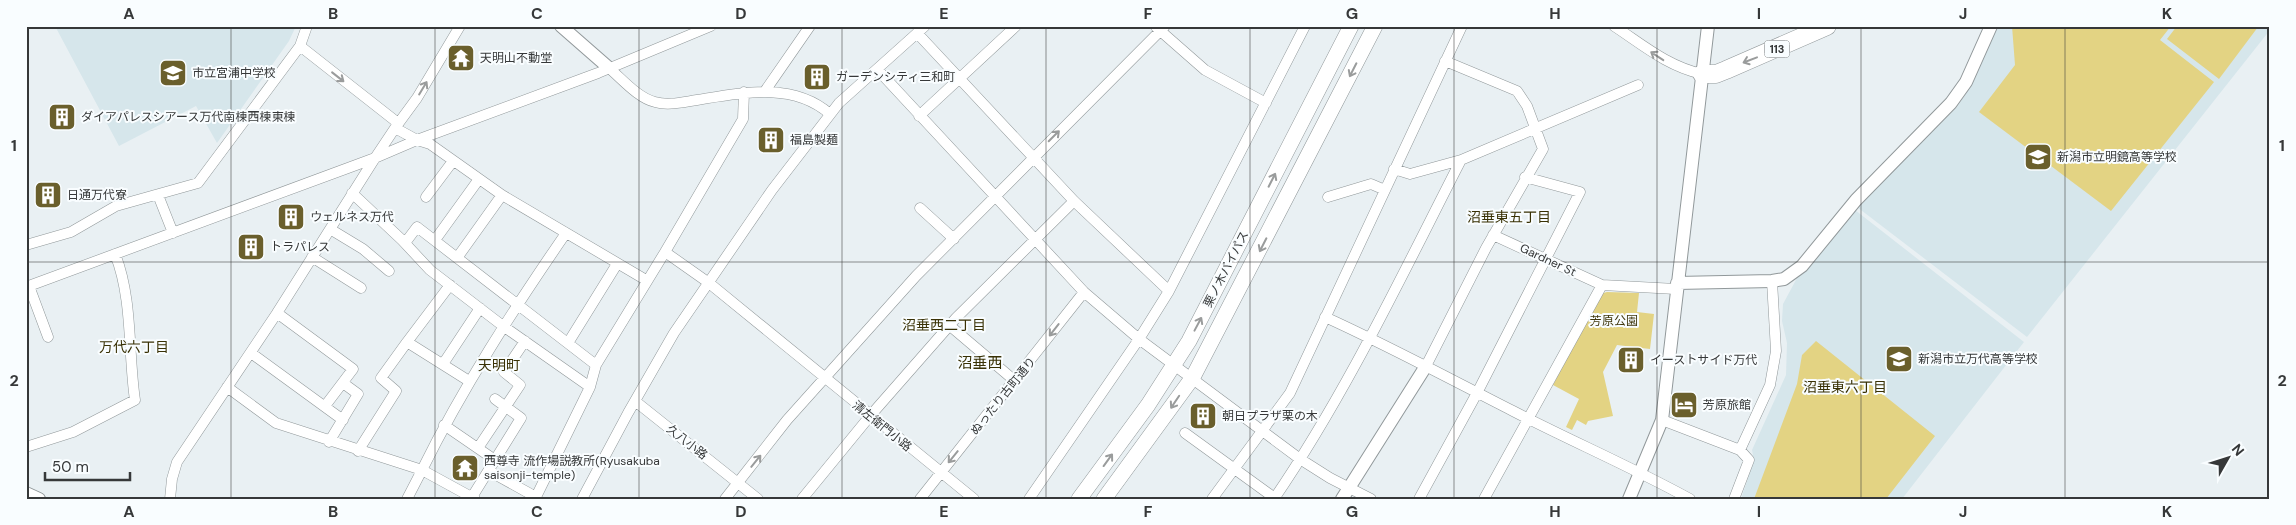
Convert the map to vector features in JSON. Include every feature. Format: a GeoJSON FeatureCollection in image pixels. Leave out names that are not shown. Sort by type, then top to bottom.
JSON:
{"type":"FeatureCollection","features":[{"type":"Feature","properties":{"kind":"highway","name":"113"},"geometry":{"type":"LineString","coordinates":[[1702,74],[1716,74],[1827,26]]}},
{"type":"Feature","properties":{"kind":"main road","name":"栗ノ木バイパス"},"geometry":{"type":"LineString","coordinates":[[1079,499],[1148,405],[1175,364],[1222,278],[1351,26]]}},
{"type":"Feature","properties":{"kind":"main road","name":"栗ノ木バイパス"},"geometry":{"type":"LineString","coordinates":[[1104,499],[1193,377],[1376,26]]}},
{"type":"Feature","properties":{"kind":"street"},"geometry":{"type":"LineString","coordinates":[[26,245],[71,232],[116,206],[198,182],[203,178],[300,46],[307,26]]}},
{"type":"Feature","properties":{"kind":"street"},"geometry":{"type":"LineString","coordinates":[[170,499],[172,480],[177,462],[277,313],[396,125],[417,98],[460,26]]}},
{"type":"Feature","properties":{"kind":"street"},"geometry":{"type":"LineString","coordinates":[[561,26],[609,68],[654,102],[671,104],[744,92],[765,91],[785,93],[817,105],[830,114]]}},
{"type":"Feature","properties":{"kind":"street"},"geometry":{"type":"LineString","coordinates":[[48,337],[28,287],[375,158],[609,68],[710,26]]}},
{"type":"Feature","properties":{"kind":"street"},"geometry":{"type":"LineString","coordinates":[[765,91],[810,26]]}},
{"type":"Feature","properties":{"kind":"street"},"geometry":{"type":"LineString","coordinates":[[919,116],[1016,26]]}},
{"type":"Feature","properties":{"kind":"street"},"geometry":{"type":"LineString","coordinates":[[1029,499],[1139,339],[1169,291],[1305,26]]}},
{"type":"Feature","properties":{"kind":"street"},"geometry":{"type":"LineString","coordinates":[[1212,499],[1290,393],[1462,26]]}},
{"type":"Feature","properties":{"kind":"street"},"geometry":{"type":"LineString","coordinates":[[1614,26],[1666,62],[1684,70],[1702,74]]}},
{"type":"Feature","properties":{"kind":"street"},"geometry":{"type":"LineString","coordinates":[[1629,499],[1642,472],[1662,420],[1708,26]]}},
{"type":"Feature","properties":{"kind":"street"},"geometry":{"type":"LineString","coordinates":[[1484,499],[1602,285],[1677,286],[1784,279],[1802,266],[1856,200],[1951,102],[1966,82],[1991,26]]}},
{"type":"Feature","properties":{"kind":"street"},"geometry":{"type":"LineString","coordinates":[[725,499],[825,378],[916,276],[1160,28],[1205,70],[1266,102]]}},
{"type":"Feature","properties":{"kind":"street"},"geometry":{"type":"LineString","coordinates":[[582,499],[674,333],[772,190],[830,114],[921,30],[958,78],[1033,158],[1169,291]]}},
{"type":"Feature","properties":{"kind":"street"},"geometry":{"type":"LineString","coordinates":[[300,46],[396,125],[418,140],[430,144],[502,195],[646,280]]}},
{"type":"Feature","properties":{"kind":"street"},"geometry":{"type":"LineString","coordinates":[[1346,493],[1426,366],[1493,235],[1543,149],[1527,106],[1517,91],[1445,61]]}},
{"type":"Feature","properties":{"kind":"street"},"geometry":{"type":"LineString","coordinates":[[877,69],[1084,292],[1139,339],[1193,377],[1261,432],[1346,493],[1370,499]]}},
{"type":"Feature","properties":{"kind":"street"},"geometry":{"type":"LineString","coordinates":[[1394,170],[1410,174],[1461,160],[1638,84]]}},
{"type":"Feature","properties":{"kind":"street"},"geometry":{"type":"LineString","coordinates":[[489,471],[535,498],[590,387],[596,365],[743,119],[744,92]]}},
{"type":"Feature","properties":{"kind":"street"},"geometry":{"type":"LineString","coordinates":[[1185,432],[1275,498],[1371,338],[1461,160]]}},
{"type":"Feature","properties":{"kind":"street"},"geometry":{"type":"LineString","coordinates":[[426,197],[453,161]]}},
{"type":"Feature","properties":{"kind":"street"},"geometry":{"type":"LineString","coordinates":[[1420,499],[1477,393],[1580,192],[1525,177]]}},
{"type":"Feature","properties":{"kind":"street"},"geometry":{"type":"LineString","coordinates":[[435,240],[480,179]]}},
{"type":"Feature","properties":{"kind":"street"},"geometry":{"type":"LineString","coordinates":[[1328,197],[1371,184],[1385,190]]}},
{"type":"Feature","properties":{"kind":"street"},"geometry":{"type":"LineString","coordinates":[[352,194],[405,244],[423,264],[503,326],[590,387]]}},
{"type":"Feature","properties":{"kind":"street"},"geometry":{"type":"LineString","coordinates":[[158,195],[173,233]]}},
{"type":"Feature","properties":{"kind":"street"},"geometry":{"type":"LineString","coordinates":[[457,258],[502,195]]}},
{"type":"Feature","properties":{"kind":"street"},"geometry":{"type":"LineString","coordinates":[[802,499],[870,416],[949,325],[1074,200]]}},
{"type":"Feature","properties":{"kind":"street"},"geometry":{"type":"LineString","coordinates":[[920,208],[954,239]]}},
{"type":"Feature","properties":{"kind":"street"},"geometry":{"type":"LineString","coordinates":[[405,244],[417,227],[596,365]]}},
{"type":"Feature","properties":{"kind":"street"},"geometry":{"type":"LineString","coordinates":[[330,229],[363,249],[389,271]]}},
{"type":"Feature","properties":{"kind":"street"},"geometry":{"type":"LineString","coordinates":[[407,499],[444,425],[469,381],[517,304],[566,233]]}},
{"type":"Feature","properties":{"kind":"street","name":"Gardner St"},"geometry":{"type":"LineString","coordinates":[[1493,235],[1602,285]]}},
{"type":"Feature","properties":{"kind":"street","name":"清左衛門小路"},"geometry":{"type":"LineString","coordinates":[[665,252],[709,283],[974,499]]}},
{"type":"Feature","properties":{"kind":"street"},"geometry":{"type":"LineString","coordinates":[[26,447],[73,432],[135,400],[126,307],[120,265],[115,254]]}},
{"type":"Feature","properties":{"kind":"street"},"geometry":{"type":"LineString","coordinates":[[312,257],[360,288]]}},
{"type":"Feature","properties":{"kind":"street"},"geometry":{"type":"LineString","coordinates":[[568,343],[617,264]]}},
{"type":"Feature","properties":{"kind":"street"},"geometry":{"type":"LineString","coordinates":[[1740,450],[1770,385],[1776,351],[1772,281]]}},
{"type":"Feature","properties":{"kind":"street"},"geometry":{"type":"LineString","coordinates":[[358,451],[396,391],[381,378],[450,285]]}},
{"type":"Feature","properties":{"kind":"street","name":"ぬったり古町通り"},"geometry":{"type":"LineString","coordinates":[[920,499],[1084,292]]}},
{"type":"Feature","properties":{"kind":"street"},"geometry":{"type":"LineString","coordinates":[[443,364],[480,308]]}},
{"type":"Feature","properties":{"kind":"street"},"geometry":{"type":"LineString","coordinates":[[277,313],[353,369],[325,406]]}},
{"type":"Feature","properties":{"kind":"street"},"geometry":{"type":"LineString","coordinates":[[1325,317],[1371,338],[1527,418],[1642,472],[1690,499]]}},
{"type":"Feature","properties":{"kind":"street"},"geometry":{"type":"LineString","coordinates":[[949,325],[1015,381]]}},
{"type":"Feature","properties":{"kind":"street"},"geometry":{"type":"LineString","coordinates":[[478,448],[520,385],[504,372],[525,341]]}},
{"type":"Feature","properties":{"kind":"street"},"geometry":{"type":"LineString","coordinates":[[408,342],[469,381]]}},
{"type":"Feature","properties":{"kind":"street"},"geometry":{"type":"LineString","coordinates":[[251,353],[343,420]]}},
{"type":"Feature","properties":{"kind":"street"},"geometry":{"type":"LineString","coordinates":[[330,442],[358,394],[342,383]]}},
{"type":"Feature","properties":{"kind":"street"},"geometry":{"type":"LineString","coordinates":[[227,387],[276,423],[330,442],[422,470],[474,498],[521,418],[495,399]]}},
{"type":"Feature","properties":{"kind":"street","name":"久八小路"},"geometry":{"type":"LineString","coordinates":[[635,401],[758,499]]}},
{"type":"Feature","properties":{"kind":"street"},"geometry":{"type":"LineString","coordinates":[[1662,420],[1740,450],[1749,460],[1734,499]]}},
{"type":"Feature","properties":{"kind":"street"},"geometry":{"type":"LineString","coordinates":[[444,425],[496,460]]}},
{"type":"Feature","properties":{"kind":"street"},"geometry":{"type":"LineString","coordinates":[[26,493],[39,499]]}},
{"type":"Feature","properties":{"kind":"shaded area","name":"市立宮浦中学校"},"geometry":{"type":"Polygon","coordinates":[[[55,26],[296,26],[289,41],[217,143],[196,106],[119,146],[55,26]]]}},
{"type":"Feature","properties":{"kind":"shaded area","name":"新潟市立明鏡高等学校"},"geometry":{"type":"Polygon","coordinates":[[[1998,26],[2270,26],[2270,30],[2027,337],[1857,207],[1957,107],[1969,89],[1998,26]]]}},
{"type":"Feature","properties":{"kind":"shaded area","name":"新潟市立万代高等学校"},"geometry":{"type":"Polygon","coordinates":[[[1855,210],[2024,342],[1902,499],[1741,499],[1754,460],[1752,450],[1786,375],[1787,343],[1782,321],[1783,304],[1797,278],[1855,210]]]}},
{"type":"Feature","properties":{"kind":"green space"},"geometry":{"type":"Polygon","coordinates":[[[2012,26],[2171,26],[2160,40],[2214,82],[2111,211],[1979,112],[2015,65],[2012,26]]]}},
{"type":"Feature","properties":{"kind":"green space"},"geometry":{"type":"Polygon","coordinates":[[[2177,26],[2258,27],[2219,79],[2167,39],[2177,26]]]}},
{"type":"Feature","properties":{"kind":"green space","name":"芳原公園"},"geometry":{"type":"Polygon","coordinates":[[[1607,292],[1639,293],[1637,312],[1654,314],[1650,349],[1617,345],[1603,372],[1613,416],[1588,421],[1586,425],[1577,420],[1572,430],[1566,427],[1579,399],[1553,385],[1600,294],[1607,292]]]}},
{"type":"Feature","properties":{"kind":"green space"},"geometry":{"type":"Polygon","coordinates":[[[1816,341],[1935,436],[1886,499],[1754,499],[1797,384],[1802,355],[1816,341]]]}},
{"type":"Feature","properties":{"kind":"place","name":"天明山不動堂"},"geometry":{"type":"Point","coordinates":[461,58]}},
{"type":"Feature","properties":{"kind":"place","name":"市立宮浦中学校"},"geometry":{"type":"Point","coordinates":[173,73]}},
{"type":"Feature","properties":{"kind":"place","name":"ガーデンシティ三和町"},"geometry":{"type":"Point","coordinates":[817,77]}},
{"type":"Feature","properties":{"kind":"place","name":"ダイアパレスシアース万代南棟西棟東棟"},"geometry":{"type":"Point","coordinates":[62,117]}},
{"type":"Feature","properties":{"kind":"place","name":"福島製麺"},"geometry":{"type":"Point","coordinates":[771,140]}},
{"type":"Feature","properties":{"kind":"place","name":"新潟市立明鏡高等学校"},"geometry":{"type":"Point","coordinates":[2038,157]}},
{"type":"Feature","properties":{"kind":"place","name":"日通万代寮"},"geometry":{"type":"Point","coordinates":[48,195]}},
{"type":"Feature","properties":{"kind":"place","name":"ウェルネス万代"},"geometry":{"type":"Point","coordinates":[291,217]}},
{"type":"Feature","properties":{"kind":"place","name":"トラパレス"},"geometry":{"type":"Point","coordinates":[251,247]}},
{"type":"Feature","properties":{"kind":"place","name":"新潟市立万代高等学校"},"geometry":{"type":"Point","coordinates":[1899,359]}},
{"type":"Feature","properties":{"kind":"place","name":"イーストサイド万代"},"geometry":{"type":"Point","coordinates":[1631,360]}},
{"type":"Feature","properties":{"kind":"place","name":"芳原旅館"},"geometry":{"type":"Point","coordinates":[1684,405]}},
{"type":"Feature","properties":{"kind":"place","name":"朝日プラザ栗の木"},"geometry":{"type":"Point","coordinates":[1203,416]}},
{"type":"Feature","properties":{"kind":"place","name":"西尊寺 流作場説教所(Ryusakuba saisonji-temple)"},"geometry":{"type":"Point","coordinates":[465,468]}},
{"type":"Feature","properties":{"kind":"district","name":"沼垂東五丁目"},"geometry":{"type":"Point","coordinates":[1509,217]}},
{"type":"Feature","properties":{"kind":"district","name":"沼垂西二丁目"},"geometry":{"type":"Point","coordinates":[944,325]}},
{"type":"Feature","properties":{"kind":"district","name":"万代六丁目"},"geometry":{"type":"Point","coordinates":[134,347]}},
{"type":"Feature","properties":{"kind":"district","name":"沼垂西"},"geometry":{"type":"Point","coordinates":[980,363]}},
{"type":"Feature","properties":{"kind":"district","name":"天明町"},"geometry":{"type":"Point","coordinates":[499,365]}},
{"type":"Feature","properties":{"kind":"district","name":"沼垂東六丁目"},"geometry":{"type":"Point","coordinates":[1845,387]}}]}
